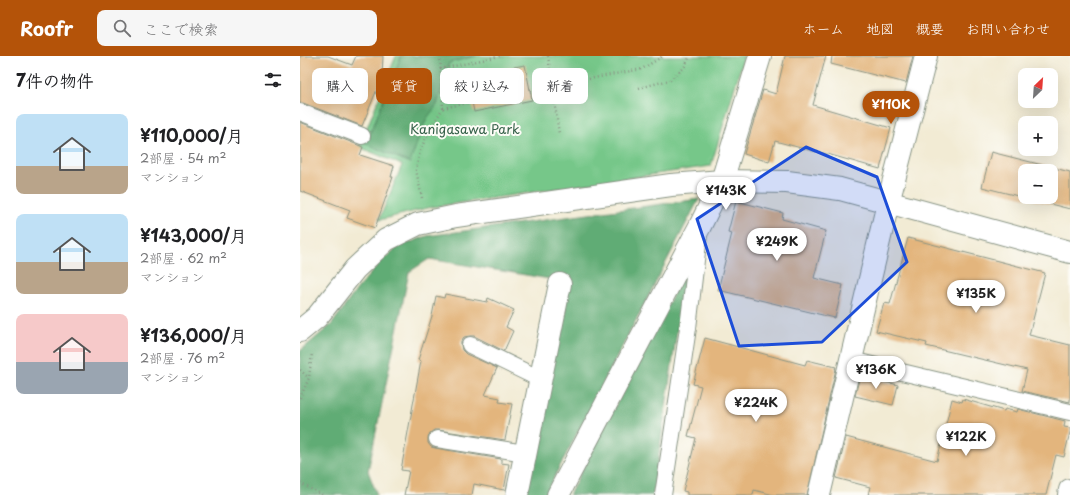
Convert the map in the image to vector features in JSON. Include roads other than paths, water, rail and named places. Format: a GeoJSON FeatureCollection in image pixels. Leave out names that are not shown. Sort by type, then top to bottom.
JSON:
{"type":"FeatureCollection","features":[{"type":"Feature","properties":{"kind":"street"},"geometry":{"type":"LineString","coordinates":[[558,495],[700,226],[722,181],[760,56]]}},
{"type":"Feature","properties":{"kind":"street"},"geometry":{"type":"LineString","coordinates":[[818,495],[888,203],[926,56]]}},
{"type":"Feature","properties":{"kind":"street"},"geometry":{"type":"LineString","coordinates":[[300,331],[317,317],[355,269],[386,240],[418,224],[456,216],[670,185],[722,181],[787,182],[840,189],[1070,252]]}},
{"type":"Feature","properties":{"kind":"street"},"geometry":{"type":"LineString","coordinates":[[517,495],[560,284]]}},
{"type":"Feature","properties":{"kind":"street"},"geometry":{"type":"LineString","coordinates":[[1069,495],[1070,490]]}},
{"type":"Feature","properties":{"kind":"lane"},"geometry":{"type":"LineString","coordinates":[[300,112],[362,136]]}},
{"type":"Feature","properties":{"kind":"lane"},"geometry":{"type":"LineString","coordinates":[[664,495],[688,328],[700,226]]}},
{"type":"Feature","properties":{"kind":"lane"},"geometry":{"type":"LineString","coordinates":[[470,345],[540,379]]}},
{"type":"Feature","properties":{"kind":"lane"},"geometry":{"type":"LineString","coordinates":[[851,360],[1070,412]]}},
{"type":"Feature","properties":{"kind":"lane"},"geometry":{"type":"LineString","coordinates":[[438,439],[525,453]]}},
{"type":"Feature","properties":{"kind":"park label","name":"Kanigasawa Park"},"geometry":{"type":"Point","coordinates":[465,129]}}]}
